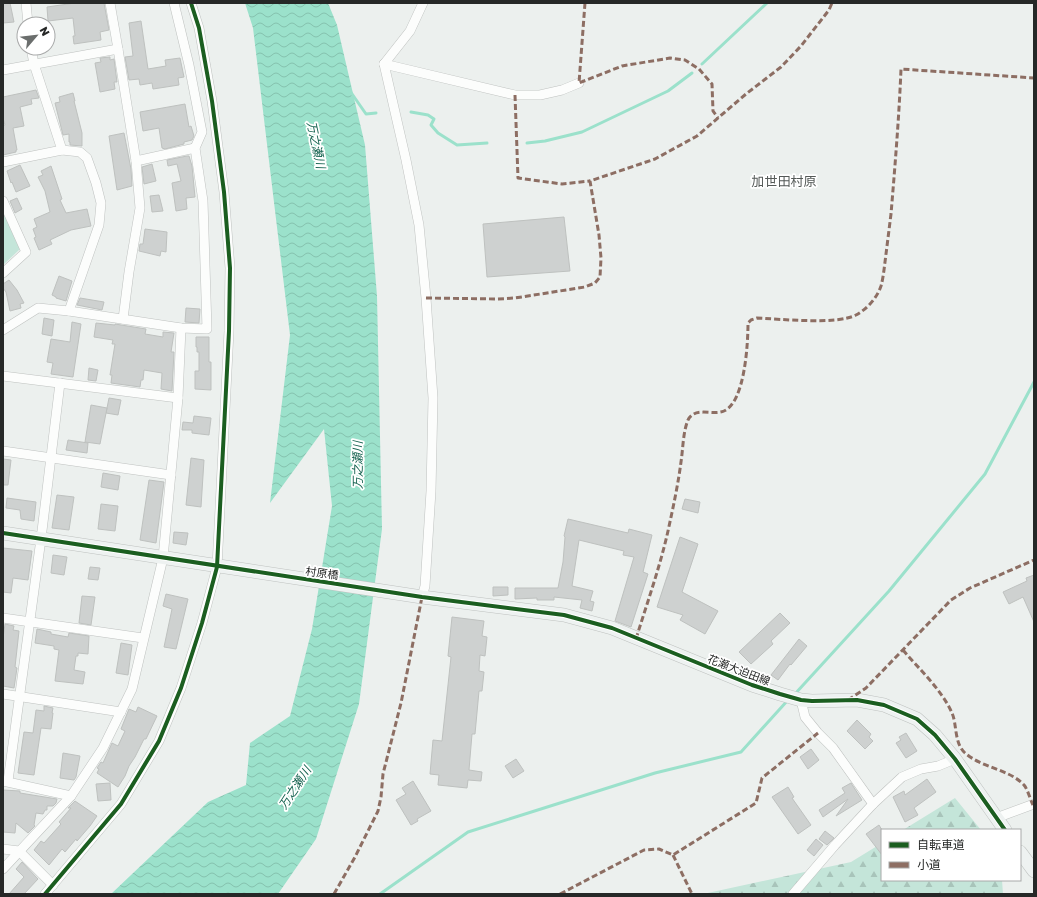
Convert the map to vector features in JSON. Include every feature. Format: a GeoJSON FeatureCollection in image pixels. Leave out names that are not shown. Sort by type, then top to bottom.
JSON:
{"type":"FeatureCollection","features":[{"type":"Feature","properties":{"kind":"street"},"geometry":{"type":"LineString","coordinates":[[26,3],[27,16]]}},
{"type":"Feature","properties":{"kind":"street"},"geometry":{"type":"LineString","coordinates":[[110,3],[136,161],[140,208],[123,319]]}},
{"type":"Feature","properties":{"kind":"street"},"geometry":{"type":"LineString","coordinates":[[3,330],[38,308],[69,311],[181,328],[207,329],[203,201],[195,148],[202,132],[189,65],[174,3]]}},
{"type":"Feature","properties":{"kind":"street"},"geometry":{"type":"LineString","coordinates":[[45,894],[121,804],[159,741],[181,688],[221,567],[230,268],[224,192],[212,101],[199,28],[191,3]]}},
{"type":"Feature","properties":{"kind":"street"},"geometry":{"type":"LineString","coordinates":[[384,64],[410,31],[423,3]]}},
{"type":"Feature","properties":{"kind":"street"},"geometry":{"type":"LineString","coordinates":[[3,70],[118,49]]}},
{"type":"Feature","properties":{"kind":"street"},"geometry":{"type":"LineString","coordinates":[[32,56],[62,150]]}},
{"type":"Feature","properties":{"kind":"street"},"geometry":{"type":"LineString","coordinates":[[384,64],[515,95],[540,94],[562,90],[579,83]]}},
{"type":"Feature","properties":{"kind":"street"},"geometry":{"type":"LineString","coordinates":[[384,64],[419,225],[433,398],[431,491],[425,586],[420,597]]}},
{"type":"Feature","properties":{"kind":"street"},"geometry":{"type":"LineString","coordinates":[[136,161],[195,148]]}},
{"type":"Feature","properties":{"kind":"street"},"geometry":{"type":"LineString","coordinates":[[3,162],[62,150],[80,152],[87,158],[96,183],[100,203],[99,225],[69,311]]}},
{"type":"Feature","properties":{"kind":"street"},"geometry":{"type":"LineString","coordinates":[[3,201],[26,252],[3,273]]}},
{"type":"Feature","properties":{"kind":"street"},"geometry":{"type":"LineString","coordinates":[[3,869],[71,796],[103,748],[132,689],[163,558],[178,398],[181,328]]}},
{"type":"Feature","properties":{"kind":"street"},"geometry":{"type":"LineString","coordinates":[[3,376],[178,398]]}},
{"type":"Feature","properties":{"kind":"street"},"geometry":{"type":"LineString","coordinates":[[60,383],[20,696],[6,781],[71,796]]}},
{"type":"Feature","properties":{"kind":"street"},"geometry":{"type":"LineString","coordinates":[[3,451],[171,475]]}},
{"type":"Feature","properties":{"kind":"street","name":"村原橋"},"geometry":{"type":"LineString","coordinates":[[3,534],[420,597]]}},
{"type":"Feature","properties":{"kind":"street","name":"花瀬大迫田線"},"geometry":{"type":"LineString","coordinates":[[420,597],[564,615],[612,628],[766,690],[801,700],[858,700],[872,702],[906,713],[917,719],[935,735],[955,759],[1004,829]]}},
{"type":"Feature","properties":{"kind":"street"},"geometry":{"type":"LineString","coordinates":[[3,618],[143,638]]}},
{"type":"Feature","properties":{"kind":"street"},"geometry":{"type":"LineString","coordinates":[[3,694],[121,712]]}},
{"type":"Feature","properties":{"kind":"street"},"geometry":{"type":"LineString","coordinates":[[801,700],[805,716],[818,733],[833,748],[873,804]]}},
{"type":"Feature","properties":{"kind":"street"},"geometry":{"type":"LineString","coordinates":[[793,894],[835,844],[873,804],[902,777],[921,769],[938,766],[955,759]]}},
{"type":"Feature","properties":{"kind":"street"},"geometry":{"type":"LineString","coordinates":[[996,818],[1034,804]]}},
{"type":"Feature","properties":{"kind":"street"},"geometry":{"type":"LineString","coordinates":[[3,849],[19,851],[53,885]]}},
{"type":"Feature","properties":{"kind":"street"},"geometry":{"type":"LineString","coordinates":[[1021,853],[1034,871]]}},
{"type":"Feature","properties":{"kind":"green space"},"geometry":{"type":"Polygon","coordinates":[[[3,211],[20,249],[3,265],[3,211]]]}},
{"type":"Feature","properties":{"kind":"green space"},"geometry":{"type":"Polygon","coordinates":[[[955,798],[980,829],[905,829],[955,798]]]}},
{"type":"Feature","properties":{"kind":"green space"},"geometry":{"type":"Polygon","coordinates":[[[881,844],[881,881],[1002,881],[1003,894],[703,894],[851,862],[881,844]]]}},
{"type":"Feature","properties":{"kind":"water","name":"万之瀬川"},"geometry":{"type":"Polygon","coordinates":[[[245,3],[328,3],[337,25],[365,145],[377,296],[382,529],[359,704],[316,839],[278,894],[111,894],[208,802],[246,785],[250,743],[290,716],[312,629],[332,506],[324,429],[270,503],[290,335],[253,28],[245,3]]]}},
{"type":"Feature","properties":{"kind":"building"},"geometry":{"type":"Polygon","coordinates":[[[3,3],[10,3],[14,22],[3,23],[3,3]]]}},
{"type":"Feature","properties":{"kind":"building"},"geometry":{"type":"Polygon","coordinates":[[[75,3],[104,3],[109,30],[100,32],[101,40],[74,44],[73,36],[75,36],[73,18],[56,20],[56,16],[48,16],[47,7],[75,3]]]}},
{"type":"Feature","properties":{"kind":"building"},"geometry":{"type":"Polygon","coordinates":[[[141,21],[148,69],[166,66],[165,60],[180,58],[184,77],[178,78],[179,85],[153,89],[152,83],[140,85],[139,79],[129,80],[125,57],[133,56],[129,23],[141,21]]]}},
{"type":"Feature","properties":{"kind":"building"},"geometry":{"type":"Polygon","coordinates":[[[110,57],[110,60],[114,59],[117,82],[114,82],[115,89],[100,92],[95,63],[101,62],[100,58],[110,57]]]}},
{"type":"Feature","properties":{"kind":"building"},"geometry":{"type":"Polygon","coordinates":[[[36,90],[39,98],[31,99],[32,104],[20,107],[24,126],[13,128],[17,150],[16,152],[3,155],[3,126],[5,125],[3,118],[3,97],[36,90]]]}},
{"type":"Feature","properties":{"kind":"building"},"geometry":{"type":"Polygon","coordinates":[[[73,93],[82,133],[82,146],[70,145],[69,134],[63,135],[55,103],[60,102],[59,97],[73,93]]]}},
{"type":"Feature","properties":{"kind":"building"},"geometry":{"type":"Polygon","coordinates":[[[185,104],[189,127],[191,126],[194,136],[192,140],[184,142],[184,144],[165,149],[162,148],[159,128],[143,131],[140,112],[185,104]]]}},
{"type":"Feature","properties":{"kind":"building"},"geometry":{"type":"Polygon","coordinates":[[[124,133],[131,169],[132,186],[117,190],[109,136],[124,133]]]}},
{"type":"Feature","properties":{"kind":"building"},"geometry":{"type":"Polygon","coordinates":[[[189,156],[192,166],[195,197],[186,198],[187,209],[176,211],[172,183],[181,181],[177,164],[168,166],[167,160],[189,156]]]}},
{"type":"Feature","properties":{"kind":"building"},"geometry":{"type":"Polygon","coordinates":[[[152,164],[156,181],[144,184],[142,167],[152,164]]]}},
{"type":"Feature","properties":{"kind":"building"},"geometry":{"type":"Polygon","coordinates":[[[20,165],[30,186],[16,192],[7,171],[20,165]]]}},
{"type":"Feature","properties":{"kind":"building"},"geometry":{"type":"Polygon","coordinates":[[[51,166],[62,199],[60,200],[66,213],[87,209],[91,226],[71,230],[50,240],[52,244],[39,250],[34,238],[36,237],[33,229],[37,227],[34,219],[50,212],[45,191],[38,177],[43,175],[41,171],[51,166]]]}},
{"type":"Feature","properties":{"kind":"building"},"geometry":{"type":"Polygon","coordinates":[[[159,195],[163,211],[152,212],[150,196],[159,195]]]}},
{"type":"Feature","properties":{"kind":"building"},"geometry":{"type":"Polygon","coordinates":[[[17,198],[22,209],[15,213],[10,201],[17,198]]]}},
{"type":"Feature","properties":{"kind":"building"},"geometry":{"type":"Polygon","coordinates":[[[564,217],[570,271],[487,277],[483,224],[564,217]]]}},
{"type":"Feature","properties":{"kind":"building"},"geometry":{"type":"Polygon","coordinates":[[[145,229],[167,232],[166,252],[161,251],[160,256],[139,251],[140,244],[143,244],[145,229]]]}},
{"type":"Feature","properties":{"kind":"building"},"geometry":{"type":"Polygon","coordinates":[[[59,276],[72,281],[66,301],[52,295],[59,276]]]}},
{"type":"Feature","properties":{"kind":"building"},"geometry":{"type":"Polygon","coordinates":[[[9,280],[17,290],[24,303],[20,304],[21,308],[10,311],[6,292],[3,288],[3,284],[9,280]]]}},
{"type":"Feature","properties":{"kind":"building"},"geometry":{"type":"Polygon","coordinates":[[[80,298],[104,302],[102,310],[77,305],[80,298]]]}},
{"type":"Feature","properties":{"kind":"building"},"geometry":{"type":"Polygon","coordinates":[[[186,308],[200,309],[199,323],[185,322],[186,308]]]}},
{"type":"Feature","properties":{"kind":"building"},"geometry":{"type":"Polygon","coordinates":[[[44,318],[54,320],[52,336],[42,334],[44,318]]]}},
{"type":"Feature","properties":{"kind":"building"},"geometry":{"type":"Polygon","coordinates":[[[72,322],[81,324],[73,377],[51,374],[53,363],[47,362],[51,339],[70,342],[72,322]]]}},
{"type":"Feature","properties":{"kind":"building"},"geometry":{"type":"Polygon","coordinates":[[[96,323],[115,324],[146,329],[145,334],[163,337],[163,332],[174,333],[171,352],[174,352],[172,391],[161,389],[162,373],[144,370],[143,380],[141,380],[140,387],[111,383],[112,375],[110,375],[115,344],[112,344],[113,340],[94,337],[96,323]]]}},
{"type":"Feature","properties":{"kind":"building"},"geometry":{"type":"Polygon","coordinates":[[[196,337],[209,337],[211,390],[195,389],[195,371],[199,371],[199,352],[197,352],[196,347],[196,337]]]}},
{"type":"Feature","properties":{"kind":"building"},"geometry":{"type":"Polygon","coordinates":[[[89,368],[98,370],[96,381],[88,380],[89,368]]]}},
{"type":"Feature","properties":{"kind":"building"},"geometry":{"type":"Polygon","coordinates":[[[109,398],[121,400],[118,415],[106,413],[109,398]]]}},
{"type":"Feature","properties":{"kind":"building"},"geometry":{"type":"Polygon","coordinates":[[[91,405],[107,408],[100,444],[85,442],[91,405]]]}},
{"type":"Feature","properties":{"kind":"building"},"geometry":{"type":"Polygon","coordinates":[[[194,416],[211,418],[209,435],[192,433],[192,430],[182,430],[183,422],[193,423],[194,416]]]}},
{"type":"Feature","properties":{"kind":"building"},"geometry":{"type":"Polygon","coordinates":[[[68,440],[88,443],[87,453],[66,450],[68,440]]]}},
{"type":"Feature","properties":{"kind":"building"},"geometry":{"type":"Polygon","coordinates":[[[191,458],[204,460],[201,507],[186,505],[191,458]]]}},
{"type":"Feature","properties":{"kind":"building"},"geometry":{"type":"Polygon","coordinates":[[[3,459],[11,460],[8,485],[3,485],[3,459]]]}},
{"type":"Feature","properties":{"kind":"building"},"geometry":{"type":"Polygon","coordinates":[[[103,473],[120,476],[118,490],[101,487],[103,473]]]}},
{"type":"Feature","properties":{"kind":"building"},"geometry":{"type":"Polygon","coordinates":[[[149,480],[164,482],[156,543],[140,540],[149,480]]]}},
{"type":"Feature","properties":{"kind":"building"},"geometry":{"type":"Polygon","coordinates":[[[57,495],[74,497],[69,530],[52,528],[57,495]]]}},
{"type":"Feature","properties":{"kind":"building"},"geometry":{"type":"Polygon","coordinates":[[[7,498],[36,502],[34,521],[21,519],[20,510],[6,508],[7,498]]]}},
{"type":"Feature","properties":{"kind":"building"},"geometry":{"type":"Polygon","coordinates":[[[685,499],[700,502],[698,513],[682,509],[685,499]]]}},
{"type":"Feature","properties":{"kind":"building"},"geometry":{"type":"Polygon","coordinates":[[[101,504],[118,506],[115,531],[98,529],[101,504]]]}},
{"type":"Feature","properties":{"kind":"building"},"geometry":{"type":"Polygon","coordinates":[[[568,519],[628,533],[629,529],[652,535],[643,572],[648,574],[631,627],[615,621],[634,557],[623,555],[624,551],[579,540],[572,586],[593,591],[590,601],[594,602],[592,611],[580,608],[582,600],[554,597],[554,600],[537,600],[537,598],[515,599],[515,588],[558,588],[563,562],[564,536],[568,519]]]}},
{"type":"Feature","properties":{"kind":"building"},"geometry":{"type":"Polygon","coordinates":[[[174,532],[188,533],[186,545],[173,543],[174,532]]]}},
{"type":"Feature","properties":{"kind":"building"},"geometry":{"type":"Polygon","coordinates":[[[680,537],[698,544],[682,592],[718,611],[705,634],[680,620],[683,615],[657,607],[680,537]]]}},
{"type":"Feature","properties":{"kind":"building"},"geometry":{"type":"Polygon","coordinates":[[[3,548],[32,551],[28,580],[13,578],[11,593],[3,592],[3,548]]]}},
{"type":"Feature","properties":{"kind":"building"},"geometry":{"type":"Polygon","coordinates":[[[53,555],[67,557],[64,575],[51,573],[53,555]]]}},
{"type":"Feature","properties":{"kind":"building"},"geometry":{"type":"Polygon","coordinates":[[[90,567],[100,568],[98,580],[88,579],[90,567]]]}},
{"type":"Feature","properties":{"kind":"building"},"geometry":{"type":"Polygon","coordinates":[[[1034,575],[1034,622],[1023,597],[1009,604],[1003,592],[1027,581],[1026,578],[1034,575]]]}},
{"type":"Feature","properties":{"kind":"building"},"geometry":{"type":"Polygon","coordinates":[[[493,587],[508,587],[508,595],[493,596],[493,587]]]}},
{"type":"Feature","properties":{"kind":"building"},"geometry":{"type":"Polygon","coordinates":[[[166,594],[188,599],[176,649],[164,647],[172,609],[163,606],[166,594]]]}},
{"type":"Feature","properties":{"kind":"building"},"geometry":{"type":"Polygon","coordinates":[[[82,596],[95,597],[91,625],[79,623],[82,596]]]}},
{"type":"Feature","properties":{"kind":"building"},"geometry":{"type":"Polygon","coordinates":[[[780,613],[790,623],[771,641],[773,644],[751,664],[739,652],[780,613]]]}},
{"type":"Feature","properties":{"kind":"building"},"geometry":{"type":"Polygon","coordinates":[[[452,617],[484,621],[482,636],[487,637],[485,656],[480,655],[479,671],[484,672],[482,691],[479,691],[475,734],[472,734],[469,770],[482,772],[481,781],[468,780],[467,788],[438,785],[439,775],[430,774],[433,740],[442,741],[451,657],[448,656],[452,617]]]}},
{"type":"Feature","properties":{"kind":"building"},"geometry":{"type":"Polygon","coordinates":[[[5,624],[14,626],[13,630],[19,631],[15,667],[17,668],[14,688],[3,686],[3,638],[5,624]]]}},
{"type":"Feature","properties":{"kind":"building"},"geometry":{"type":"Polygon","coordinates":[[[37,629],[51,632],[51,634],[68,637],[69,633],[89,636],[88,654],[78,653],[78,656],[76,656],[74,670],[85,672],[83,684],[55,681],[59,650],[54,649],[54,646],[35,643],[37,629]]]}},
{"type":"Feature","properties":{"kind":"building"},"geometry":{"type":"Polygon","coordinates":[[[799,639],[807,646],[791,665],[790,664],[778,680],[771,675],[799,639]]]}},
{"type":"Feature","properties":{"kind":"building"},"geometry":{"type":"Polygon","coordinates":[[[121,643],[132,645],[128,675],[116,673],[121,643]]]}},
{"type":"Feature","properties":{"kind":"building"},"geometry":{"type":"Polygon","coordinates":[[[44,706],[53,708],[51,729],[41,728],[34,775],[18,773],[24,732],[33,733],[36,710],[44,711],[44,706]]]}},
{"type":"Feature","properties":{"kind":"building"},"geometry":{"type":"Polygon","coordinates":[[[138,707],[157,716],[146,739],[144,739],[118,787],[97,773],[99,769],[97,768],[101,762],[103,763],[112,743],[118,746],[125,731],[121,729],[129,709],[136,712],[138,707]]]}},
{"type":"Feature","properties":{"kind":"building"},"geometry":{"type":"Polygon","coordinates":[[[857,720],[871,734],[869,737],[873,741],[865,749],[847,731],[857,720]]]}},
{"type":"Feature","properties":{"kind":"building"},"geometry":{"type":"Polygon","coordinates":[[[906,733],[917,751],[906,758],[896,743],[901,740],[899,737],[906,733]]]}},
{"type":"Feature","properties":{"kind":"building"},"geometry":{"type":"Polygon","coordinates":[[[811,749],[819,760],[808,769],[800,757],[811,749]]]}},
{"type":"Feature","properties":{"kind":"building"},"geometry":{"type":"Polygon","coordinates":[[[63,753],[80,756],[76,777],[74,780],[60,778],[63,753]]]}},
{"type":"Feature","properties":{"kind":"building"},"geometry":{"type":"Polygon","coordinates":[[[516,759],[524,771],[513,778],[505,766],[516,759]]]}},
{"type":"Feature","properties":{"kind":"building"},"geometry":{"type":"Polygon","coordinates":[[[927,779],[936,792],[914,808],[918,815],[905,822],[893,797],[904,791],[905,795],[927,779]]]}},
{"type":"Feature","properties":{"kind":"building"},"geometry":{"type":"Polygon","coordinates":[[[413,781],[431,811],[417,819],[418,821],[411,825],[396,800],[406,794],[402,788],[413,781]]]}},
{"type":"Feature","properties":{"kind":"building"},"geometry":{"type":"Polygon","coordinates":[[[110,783],[111,800],[98,801],[96,784],[110,783]]]}},
{"type":"Feature","properties":{"kind":"building"},"geometry":{"type":"Polygon","coordinates":[[[851,783],[862,800],[836,816],[848,799],[823,817],[819,810],[845,793],[842,788],[851,783]]]}},
{"type":"Feature","properties":{"kind":"building"},"geometry":{"type":"Polygon","coordinates":[[[788,787],[794,797],[792,798],[811,825],[798,834],[772,797],[788,787]]]}},
{"type":"Feature","properties":{"kind":"building"},"geometry":{"type":"Polygon","coordinates":[[[3,790],[20,791],[20,793],[57,799],[53,806],[47,806],[47,810],[45,810],[43,814],[36,813],[35,826],[28,833],[16,823],[15,833],[3,832],[3,790]]]}},
{"type":"Feature","properties":{"kind":"building"},"geometry":{"type":"Polygon","coordinates":[[[75,801],[97,816],[77,841],[76,839],[65,852],[62,849],[49,865],[34,850],[41,841],[44,843],[61,824],[59,822],[71,808],[68,808],[75,801]]]}},
{"type":"Feature","properties":{"kind":"building"},"geometry":{"type":"Polygon","coordinates":[[[879,825],[881,829],[881,854],[866,834],[879,825]]]}},
{"type":"Feature","properties":{"kind":"building"},"geometry":{"type":"Polygon","coordinates":[[[825,831],[834,838],[827,845],[819,839],[825,831]]]}},
{"type":"Feature","properties":{"kind":"building"},"geometry":{"type":"Polygon","coordinates":[[[816,839],[823,845],[814,856],[807,850],[816,839]]]}},
{"type":"Feature","properties":{"kind":"building"},"geometry":{"type":"Polygon","coordinates":[[[22,862],[38,879],[24,894],[9,894],[24,877],[16,869],[22,862]]]}},
{"type":"Feature","properties":{"kind":"waterway"},"geometry":{"type":"LineString","coordinates":[[702,64],[767,3]]}},
{"type":"Feature","properties":{"kind":"waterway"},"geometry":{"type":"LineString","coordinates":[[527,143],[545,141],[582,132],[668,91],[692,73]]}},
{"type":"Feature","properties":{"kind":"waterway"},"geometry":{"type":"LineString","coordinates":[[350,91],[366,114],[376,113]]}},
{"type":"Feature","properties":{"kind":"waterway"},"geometry":{"type":"LineString","coordinates":[[411,112],[428,115],[434,119],[431,125],[438,133],[457,145],[487,143]]}},
{"type":"Feature","properties":{"kind":"waterway"},"geometry":{"type":"LineString","coordinates":[[794,695],[889,591],[985,474],[1034,382]]}},
{"type":"Feature","properties":{"kind":"waterway"},"geometry":{"type":"LineString","coordinates":[[380,894],[468,832],[655,773],[741,752],[788,700]]}},
{"type":"Feature","properties":{"kind":"marked path"},"geometry":{"type":"LineString","coordinates":[[585,3],[579,83],[622,66],[670,58],[685,60],[699,69],[712,84],[713,111],[718,118]]}},
{"type":"Feature","properties":{"kind":"marked path"},"geometry":{"type":"LineString","coordinates":[[426,298],[515,298],[585,287],[595,283],[600,277],[601,258],[599,235],[590,181],[655,159],[697,136],[746,94],[781,67],[801,46],[829,10],[832,3]]}},
{"type":"Feature","properties":{"kind":"marked path"},"geometry":{"type":"LineString","coordinates":[[636,639],[665,544],[674,505],[686,425],[688,420],[695,413],[724,411],[731,405],[737,396],[744,371],[748,323],[757,318],[808,321],[847,318],[864,310],[871,303],[879,290],[882,283],[891,214],[901,69],[1034,78]]}},
{"type":"Feature","properties":{"kind":"marked path"},"geometry":{"type":"LineString","coordinates":[[515,95],[518,178],[562,184],[590,181]]}},
{"type":"Feature","properties":{"kind":"marked path"},"geometry":{"type":"LineString","coordinates":[[848,700],[866,688],[951,600],[970,588],[1034,560]]}},
{"type":"Feature","properties":{"kind":"marked path"},"geometry":{"type":"LineString","coordinates":[[334,894],[355,857],[378,811],[383,774],[401,703],[422,597]]}},
{"type":"Feature","properties":{"kind":"marked path"},"geometry":{"type":"LineString","coordinates":[[903,650],[930,680],[948,704],[954,717],[957,739],[961,749],[979,762],[1011,775],[1018,780],[1024,785],[1033,805]]}},
{"type":"Feature","properties":{"kind":"marked path"},"geometry":{"type":"LineString","coordinates":[[560,894],[644,850],[659,849],[673,855],[756,803],[762,778],[818,733]]}},
{"type":"Feature","properties":{"kind":"marked path"},"geometry":{"type":"LineString","coordinates":[[673,855],[692,894]]}},
{"type":"Feature","properties":{"kind":"cycle path"},"geometry":{"type":"LineString","coordinates":[[45,894],[121,804],[159,741],[181,688],[202,623],[217,567],[229,331],[230,268],[224,192],[212,101],[199,28],[191,3]]}},
{"type":"Feature","properties":{"kind":"cycle path"},"geometry":{"type":"LineString","coordinates":[[3,533],[422,597],[564,615],[612,628],[752,685],[801,700],[857,700],[884,705],[917,719],[935,735],[955,759],[1004,829]]}},
{"type":"Feature","properties":{"kind":"district","name":"加世田村原"},"geometry":{"type":"Point","coordinates":[784,181]}}]}
